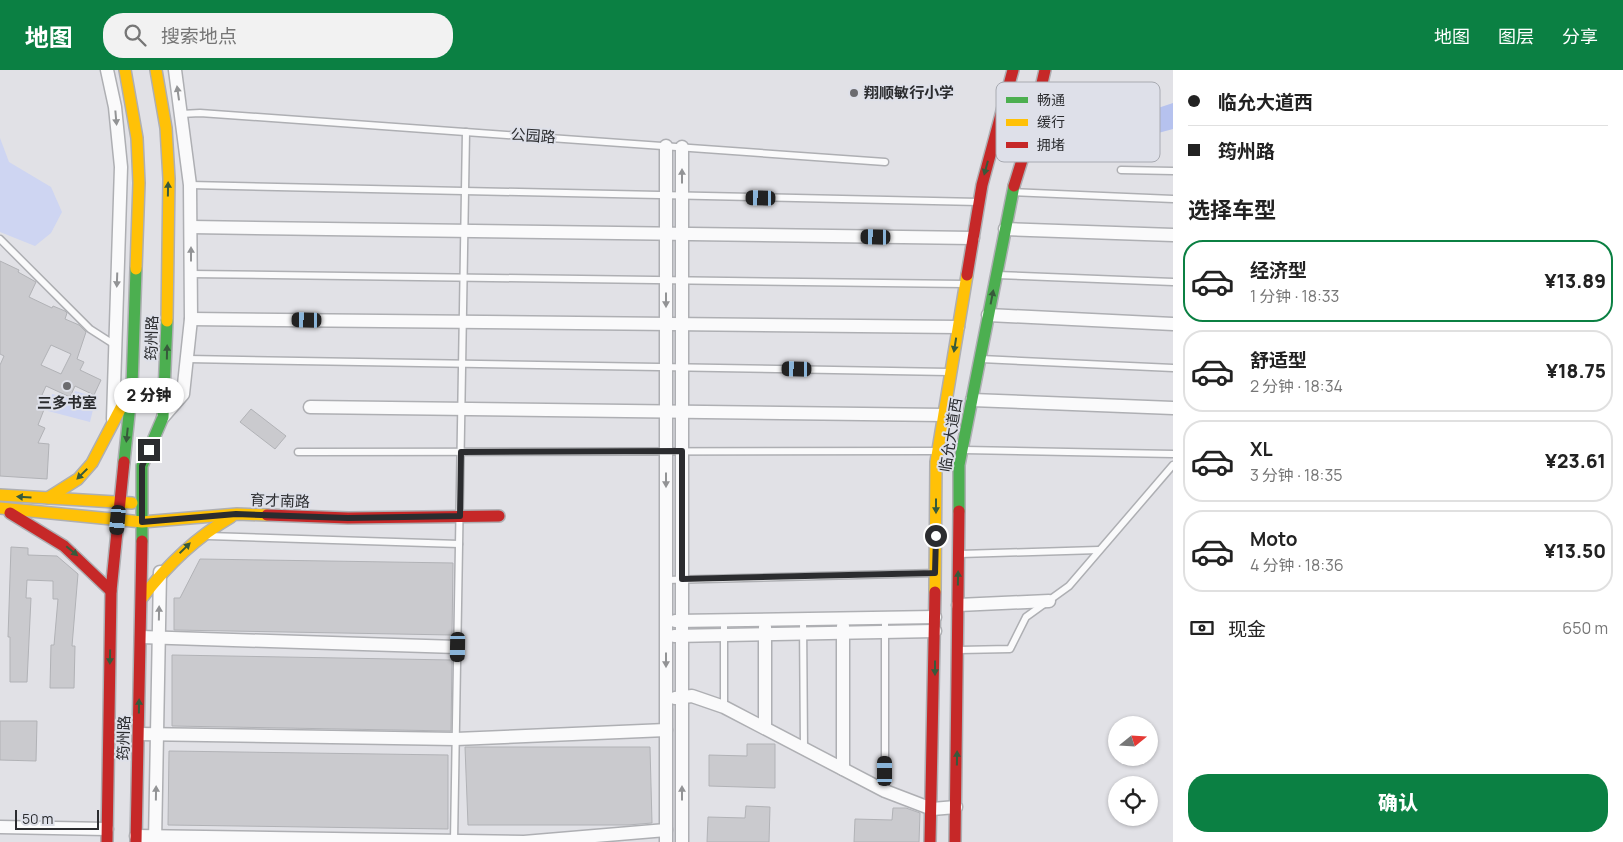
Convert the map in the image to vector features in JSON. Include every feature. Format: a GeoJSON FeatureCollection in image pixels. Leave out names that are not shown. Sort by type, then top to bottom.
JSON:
{"type":"FeatureCollection","features":[{"type":"Feature","properties":{"kind":"main road","name":"筠州路"},"geometry":{"type":"LineString","coordinates":[[107,842],[111,591],[132,386],[139,183],[137,138],[125,70]]}},
{"type":"Feature","properties":{"kind":"main road","name":"筠州路"},"geometry":{"type":"LineString","coordinates":[[136,839],[142,598],[142,466],[163,417],[166,382],[169,179],[166,128],[156,70]]}},
{"type":"Feature","properties":{"kind":"main road","name":"临允大道西"},"geometry":{"type":"LineString","coordinates":[[930,842],[938,451],[979,202],[996,136]]}},
{"type":"Feature","properties":{"kind":"main road","name":"临允大道西"},"geometry":{"type":"LineString","coordinates":[[955,842],[959,465],[1012,192],[1021,162]]}},
{"type":"Feature","properties":{"kind":"main road"},"geometry":{"type":"LineString","coordinates":[[48,498],[78,478],[92,463],[132,386]]}},
{"type":"Feature","properties":{"kind":"main road"},"geometry":{"type":"LineString","coordinates":[[0,495],[142,504]]}},
{"type":"Feature","properties":{"kind":"main road"},"geometry":{"type":"LineString","coordinates":[[0,508],[50,534],[95,572],[111,591],[119,584],[128,583],[135,586],[142,598],[160,572],[200,535],[236,514]]}},
{"type":"Feature","properties":{"kind":"main road","name":"育才南路"},"geometry":{"type":"LineString","coordinates":[[0,508],[142,522],[236,514],[348,518],[500,516]]}},
{"type":"Feature","properties":{"kind":"street"},"geometry":{"type":"LineString","coordinates":[[107,70],[115,107],[121,166],[112,427]]}},
{"type":"Feature","properties":{"kind":"street"},"geometry":{"type":"LineString","coordinates":[[163,417],[183,394],[191,319],[190,185],[175,70]]}},
{"type":"Feature","properties":{"kind":"street"},"geometry":{"type":"LineString","coordinates":[[136,839],[524,842],[666,836],[666,146]]}},
{"type":"Feature","properties":{"kind":"street"},"geometry":{"type":"LineString","coordinates":[[682,147],[682,842]]}},
{"type":"Feature","properties":{"kind":"street"},"geometry":{"type":"LineString","coordinates":[[191,227],[973,238]]}},
{"type":"Feature","properties":{"kind":"street"},"geometry":{"type":"LineString","coordinates":[[1005,229],[1173,235]]}},
{"type":"Feature","properties":{"kind":"street"},"geometry":{"type":"LineString","coordinates":[[988,315],[1173,324]]}},
{"type":"Feature","properties":{"kind":"street"},"geometry":{"type":"LineString","coordinates":[[191,319],[958,327]]}},
{"type":"Feature","properties":{"kind":"street"},"geometry":{"type":"LineString","coordinates":[[972,400],[1173,408]]}},
{"type":"Feature","properties":{"kind":"street"},"geometry":{"type":"LineString","coordinates":[[310,407],[944,415]]}},
{"type":"Feature","properties":{"kind":"street"},"geometry":{"type":"LineString","coordinates":[[155,839],[160,572]]}},
{"type":"Feature","properties":{"kind":"street"},"geometry":{"type":"LineString","coordinates":[[958,605],[1049,601]]}},
{"type":"Feature","properties":{"kind":"street"},"geometry":{"type":"LineString","coordinates":[[666,621],[935,617]]}},
{"type":"Feature","properties":{"kind":"street"},"geometry":{"type":"LineString","coordinates":[[843,618],[843,769]]}},
{"type":"Feature","properties":{"kind":"street"},"geometry":{"type":"LineString","coordinates":[[765,620],[765,728]]}},
{"type":"Feature","properties":{"kind":"street"},"geometry":{"type":"LineString","coordinates":[[666,636],[935,631]]}},
{"type":"Feature","properties":{"kind":"street"},"geometry":{"type":"LineString","coordinates":[[141,637],[458,647]]}},
{"type":"Feature","properties":{"kind":"street"},"geometry":{"type":"LineString","coordinates":[[666,700],[682,696],[692,696],[724,707],[885,791],[932,809],[956,807]]}},
{"type":"Feature","properties":{"kind":"street"},"geometry":{"type":"LineString","coordinates":[[139,734],[456,739],[666,730]]}},
{"type":"Feature","properties":{"kind":"street"},"geometry":{"type":"LineString","coordinates":[[0,827],[107,829]]}},
{"type":"Feature","properties":{"kind":"lane","name":"公园路"},"geometry":{"type":"LineString","coordinates":[[181,114],[200,113],[885,162]]}},
{"type":"Feature","properties":{"kind":"lane"},"geometry":{"type":"LineString","coordinates":[[454,841],[466,132]]}},
{"type":"Feature","properties":{"kind":"lane"},"geometry":{"type":"LineString","coordinates":[[1121,170],[1173,171]]}},
{"type":"Feature","properties":{"kind":"lane"},"geometry":{"type":"LineString","coordinates":[[190,185],[979,202]]}},
{"type":"Feature","properties":{"kind":"lane"},"geometry":{"type":"LineString","coordinates":[[1012,192],[1173,199]]}},
{"type":"Feature","properties":{"kind":"lane"},"geometry":{"type":"LineString","coordinates":[[0,239],[90,329],[115,345]]}},
{"type":"Feature","properties":{"kind":"lane"},"geometry":{"type":"LineString","coordinates":[[191,274],[966,284]]}},
{"type":"Feature","properties":{"kind":"lane"},"geometry":{"type":"LineString","coordinates":[[996,275],[1173,282]]}},
{"type":"Feature","properties":{"kind":"lane"},"geometry":{"type":"LineString","coordinates":[[980,358],[1173,368]]}},
{"type":"Feature","properties":{"kind":"lane"},"geometry":{"type":"LineString","coordinates":[[188,359],[951,372]]}},
{"type":"Feature","properties":{"kind":"lane"},"geometry":{"type":"LineString","coordinates":[[962,450],[1173,454]]}},
{"type":"Feature","properties":{"kind":"lane"},"geometry":{"type":"LineString","coordinates":[[298,452],[938,451]]}},
{"type":"Feature","properties":{"kind":"lane"},"geometry":{"type":"LineString","coordinates":[[958,650],[1010,649],[1026,617],[1069,586],[1173,465]]}},
{"type":"Feature","properties":{"kind":"lane"},"geometry":{"type":"LineString","coordinates":[[200,535],[459,544]]}},
{"type":"Feature","properties":{"kind":"lane"},"geometry":{"type":"LineString","coordinates":[[958,554],[1099,550]]}},
{"type":"Feature","properties":{"kind":"lane"},"geometry":{"type":"LineString","coordinates":[[666,580],[935,573]]}},
{"type":"Feature","properties":{"kind":"lane"},"geometry":{"type":"LineString","coordinates":[[885,618],[885,791]]}},
{"type":"Feature","properties":{"kind":"lane"},"geometry":{"type":"LineString","coordinates":[[803,619],[804,749]]}},
{"type":"Feature","properties":{"kind":"lane"},"geometry":{"type":"LineString","coordinates":[[724,620],[724,707]]}},
{"type":"Feature","properties":{"kind":"shaded area"},"geometry":{"type":"Polygon","coordinates":[[[1173,103],[1173,129],[1160,132],[1160,107],[1173,103]]]}},
{"type":"Feature","properties":{"kind":"shaded area"},"geometry":{"type":"Polygon","coordinates":[[[0,138],[9,162],[51,187],[62,212],[51,233],[35,246],[0,232],[0,138]]]}},
{"type":"Feature","properties":{"kind":"shaded area"},"geometry":{"type":"Polygon","coordinates":[[[75,391],[96,397],[90,422],[48,411],[52,394],[73,399],[75,391]]]}},
{"type":"Feature","properties":{"kind":"building"},"geometry":{"type":"Polygon","coordinates":[[[0,261],[19,270],[18,272],[36,282],[29,297],[52,308],[53,306],[65,311],[67,313],[65,319],[79,325],[86,332],[77,359],[84,362],[80,370],[101,380],[94,395],[75,386],[70,397],[46,386],[38,404],[45,407],[38,425],[45,428],[38,443],[49,444],[47,479],[0,476],[0,365],[4,356],[0,354],[0,261]],[[51,345],[41,365],[61,374],[71,354],[51,345]]]}},
{"type":"Feature","properties":{"kind":"building"},"geometry":{"type":"Polygon","coordinates":[[[251,409],[286,436],[275,449],[240,422],[251,409]]]}},
{"type":"Feature","properties":{"kind":"building"},"geometry":{"type":"Polygon","coordinates":[[[11,547],[28,548],[28,555],[57,556],[78,574],[72,646],[75,646],[74,688],[50,688],[51,645],[54,645],[58,599],[53,599],[53,581],[27,580],[26,598],[31,598],[27,682],[10,682],[10,637],[8,637],[11,547]]]}},
{"type":"Feature","properties":{"kind":"building"},"geometry":{"type":"Polygon","coordinates":[[[200,559],[453,563],[452,635],[174,630],[174,598],[180,598],[200,559]]]}},
{"type":"Feature","properties":{"kind":"building"},"geometry":{"type":"Polygon","coordinates":[[[172,655],[452,660],[451,731],[172,726],[172,655]]]}},
{"type":"Feature","properties":{"kind":"building"},"geometry":{"type":"Polygon","coordinates":[[[0,721],[37,721],[36,761],[0,760],[0,721]]]}},
{"type":"Feature","properties":{"kind":"building"},"geometry":{"type":"Polygon","coordinates":[[[747,744],[775,744],[775,788],[709,786],[709,755],[747,756],[747,744]]]}},
{"type":"Feature","properties":{"kind":"building"},"geometry":{"type":"Polygon","coordinates":[[[465,747],[650,747],[652,823],[628,825],[468,825],[465,747]]]}},
{"type":"Feature","properties":{"kind":"building"},"geometry":{"type":"Polygon","coordinates":[[[169,751],[448,755],[448,829],[168,825],[169,751]]]}},
{"type":"Feature","properties":{"kind":"building"},"geometry":{"type":"Polygon","coordinates":[[[746,806],[770,807],[769,842],[707,842],[708,817],[745,818],[746,806]]]}},
{"type":"Feature","properties":{"kind":"building"},"geometry":{"type":"Polygon","coordinates":[[[893,808],[906,808],[920,813],[919,842],[854,842],[855,819],[892,820],[893,808]]]}},
{"type":"Feature","properties":{"kind":"traffic: fast"},"geometry":{"type":"LineString","coordinates":[[959,511],[959,465],[1014,186]]}},
{"type":"Feature","properties":{"kind":"traffic: fast"},"geometry":{"type":"LineString","coordinates":[[124,462],[132,386],[136,269]]}},
{"type":"Feature","properties":{"kind":"traffic: fast"},"geometry":{"type":"LineString","coordinates":[[142,541],[142,466],[163,417],[167,321]]}},
{"type":"Feature","properties":{"kind":"traffic: slow"},"geometry":{"type":"LineString","coordinates":[[125,70],[137,138],[139,183],[136,269]]}},
{"type":"Feature","properties":{"kind":"traffic: slow"},"geometry":{"type":"LineString","coordinates":[[156,70],[166,128],[169,179],[167,321]]}},
{"type":"Feature","properties":{"kind":"traffic: slow"},"geometry":{"type":"LineString","coordinates":[[935,592],[936,462],[967,275]]}},
{"type":"Feature","properties":{"kind":"traffic: slow"},"geometry":{"type":"LineString","coordinates":[[48,498],[78,479],[92,463],[126,398]]}},
{"type":"Feature","properties":{"kind":"traffic: slow"},"geometry":{"type":"LineString","coordinates":[[0,495],[132,503]]}},
{"type":"Feature","properties":{"kind":"traffic: slow"},"geometry":{"type":"LineString","coordinates":[[0,508],[142,522],[237,514],[267,515]]}},
{"type":"Feature","properties":{"kind":"traffic: slow"},"geometry":{"type":"LineString","coordinates":[[142,598],[161,574],[182,553],[205,534],[231,517]]}},
{"type":"Feature","properties":{"kind":"traffic: jam"},"geometry":{"type":"LineString","coordinates":[[1010,82],[1013,70]]}},
{"type":"Feature","properties":{"kind":"traffic: jam"},"geometry":{"type":"LineString","coordinates":[[1042,82],[1045,70]]}},
{"type":"Feature","properties":{"kind":"traffic: jam"},"geometry":{"type":"LineString","coordinates":[[967,275],[982,185],[996,133]]}},
{"type":"Feature","properties":{"kind":"traffic: jam"},"geometry":{"type":"LineString","coordinates":[[1014,186],[1021,162]]}},
{"type":"Feature","properties":{"kind":"traffic: jam"},"geometry":{"type":"LineString","coordinates":[[107,842],[111,591],[124,462]]}},
{"type":"Feature","properties":{"kind":"traffic: jam"},"geometry":{"type":"LineString","coordinates":[[955,842],[959,511]]}},
{"type":"Feature","properties":{"kind":"traffic: jam"},"geometry":{"type":"LineString","coordinates":[[10,513],[64,546],[111,591]]}},
{"type":"Feature","properties":{"kind":"traffic: jam"},"geometry":{"type":"LineString","coordinates":[[267,515],[348,518],[499,516]]}},
{"type":"Feature","properties":{"kind":"traffic: jam"},"geometry":{"type":"LineString","coordinates":[[136,842],[142,541]]}},
{"type":"Feature","properties":{"kind":"traffic: jam"},"geometry":{"type":"LineString","coordinates":[[930,842],[935,592]]}},
{"type":"Feature","properties":{"kind":"place","name":"翔顺敏行小学"},"geometry":{"type":"Point","coordinates":[854,93]}},
{"type":"Feature","properties":{"kind":"place","name":"三多书室"},"geometry":{"type":"Point","coordinates":[67,386]}},
{"type":"Feature","properties":{"kind":"route"},"geometry":{"type":"LineString","coordinates":[[149,450],[142,466],[142,522],[236,514],[348,518],[460,516],[461,452],[682,451],[682,579],[935,573],[936,536]]}}]}
